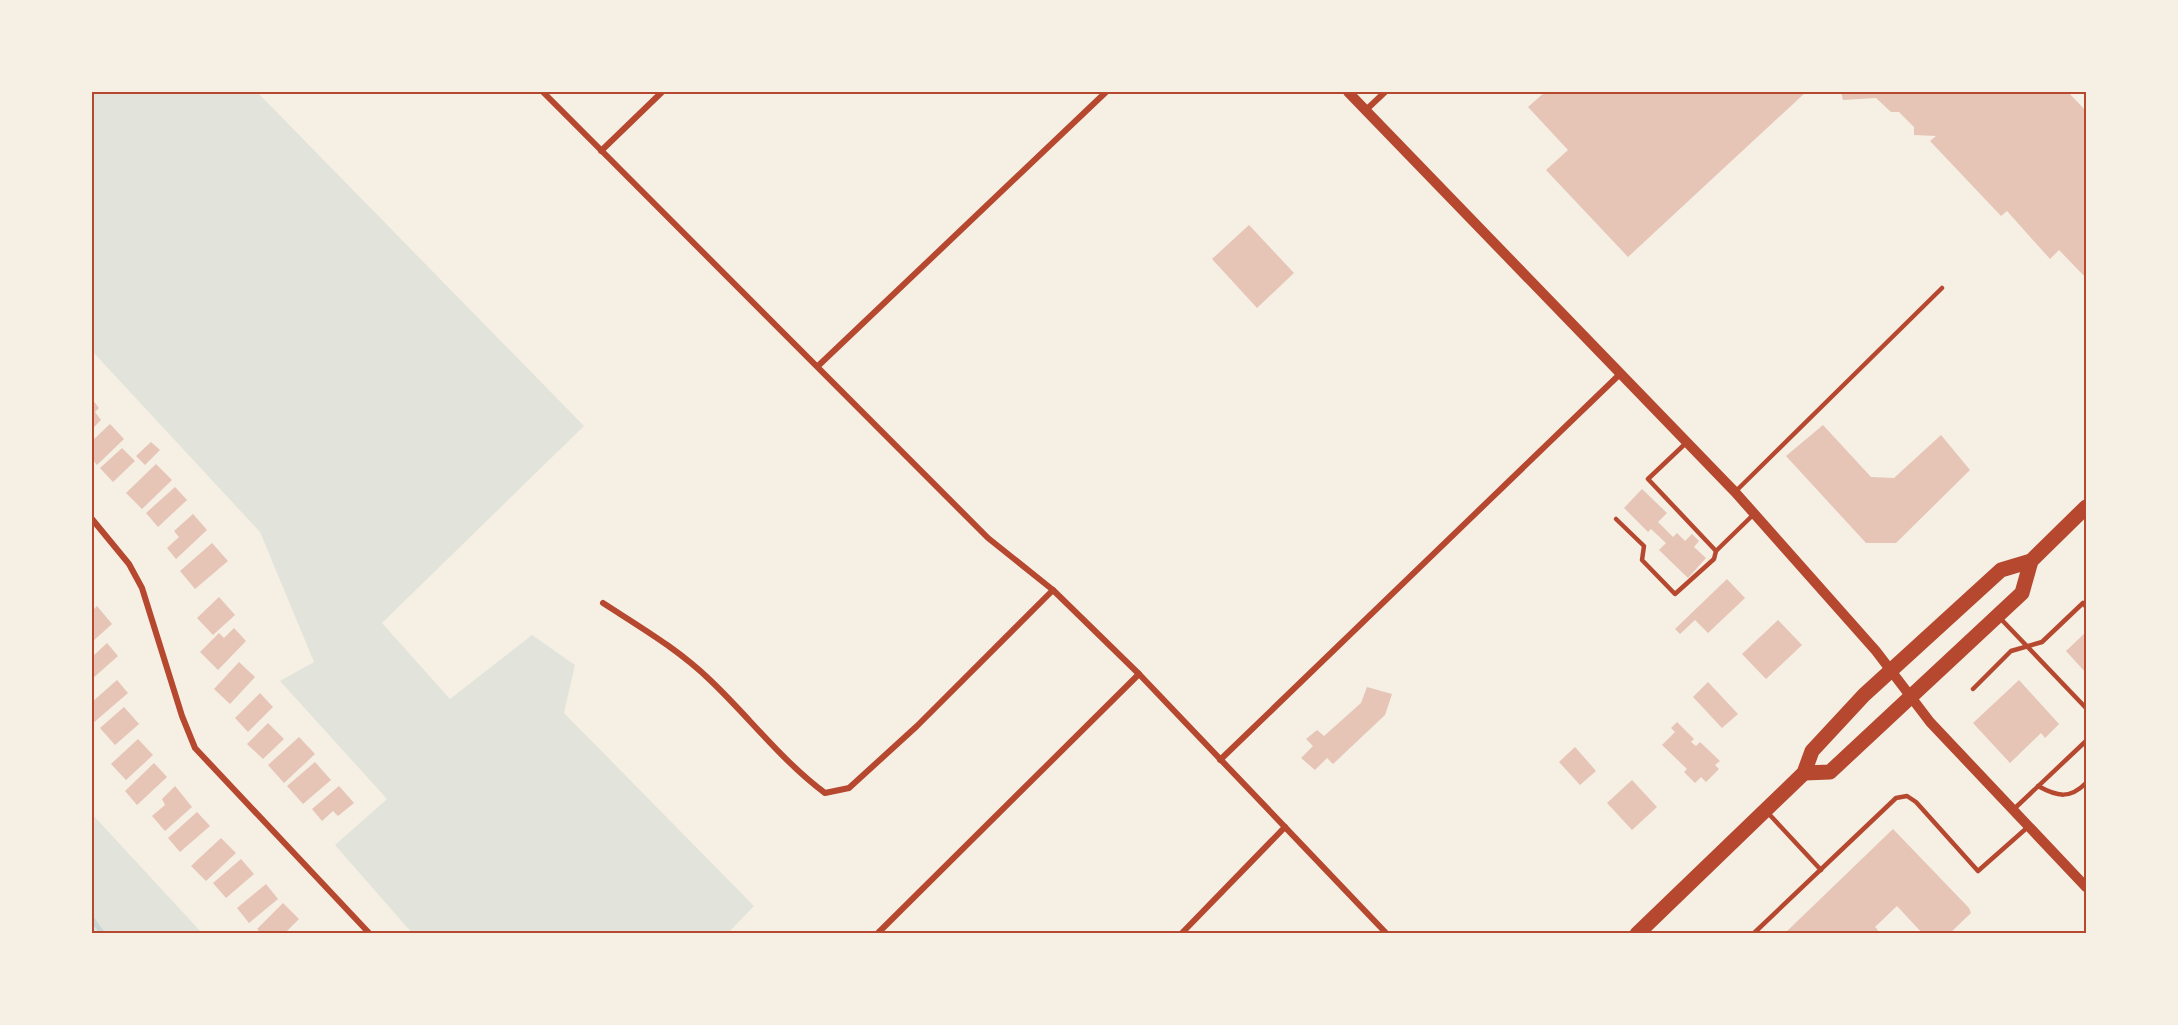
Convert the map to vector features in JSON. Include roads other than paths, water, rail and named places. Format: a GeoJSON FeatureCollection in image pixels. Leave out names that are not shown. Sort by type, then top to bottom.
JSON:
{"type":"FeatureCollection","features":[{"type":"Feature","properties":{"kind":"main road"},"geometry":{"type":"LineString","coordinates":[[1637,933],[1804,773],[1812,751],[1891,670],[2001,570],[2031,561],[2086,507]]}},
{"type":"Feature","properties":{"kind":"main road"},"geometry":{"type":"LineString","coordinates":[[1804,773],[1830,772],[2022,593],[2031,561]]}},
{"type":"Feature","properties":{"kind":"street"},"geometry":{"type":"LineString","coordinates":[[543,92],[988,538],[1053,590],[1139,674],[1387,933]]}},
{"type":"Feature","properties":{"kind":"street"},"geometry":{"type":"LineString","coordinates":[[601,151],[662,92]]}},
{"type":"Feature","properties":{"kind":"street"},"geometry":{"type":"LineString","coordinates":[[818,366],[1106,92]]}},
{"type":"Feature","properties":{"kind":"street"},"geometry":{"type":"LineString","coordinates":[[1348,92],[1735,492],[1891,670],[1930,722],[2086,887]]}},
{"type":"Feature","properties":{"kind":"street"},"geometry":{"type":"LineString","coordinates":[[1366,110],[1385,92]]}},
{"type":"Feature","properties":{"kind":"street"},"geometry":{"type":"LineString","coordinates":[[1220,760],[1620,374]]}},
{"type":"Feature","properties":{"kind":"street"},"geometry":{"type":"LineString","coordinates":[[92,519],[129,564],[142,588],[182,716],[195,748],[370,933]]}},
{"type":"Feature","properties":{"kind":"street"},"geometry":{"type":"LineString","coordinates":[[603,603],[681,654],[739,709],[801,776],[825,793],[849,788],[917,726],[1053,590]]}},
{"type":"Feature","properties":{"kind":"street"},"geometry":{"type":"LineString","coordinates":[[877,933],[1139,674]]}},
{"type":"Feature","properties":{"kind":"street"},"geometry":{"type":"LineString","coordinates":[[1181,933],[1285,827]]}},
{"type":"Feature","properties":{"kind":"lane"},"geometry":{"type":"LineString","coordinates":[[1735,492],[1942,288]]}},
{"type":"Feature","properties":{"kind":"lane"},"geometry":{"type":"LineString","coordinates":[[1687,442],[1648,480],[1716,551]]}},
{"type":"Feature","properties":{"kind":"lane"},"geometry":{"type":"LineString","coordinates":[[1616,519],[1644,546],[1642,560],[1675,594],[1714,559],[1716,551],[1754,514]]}},
{"type":"Feature","properties":{"kind":"lane"},"geometry":{"type":"LineString","coordinates":[[1973,690],[2011,651],[2042,642],[2085,605]]}},
{"type":"Feature","properties":{"kind":"lane"},"geometry":{"type":"LineString","coordinates":[[1997,615],[2086,708]]}},
{"type":"Feature","properties":{"kind":"lane"},"geometry":{"type":"LineString","coordinates":[[2013,809],[2086,741]]}},
{"type":"Feature","properties":{"kind":"lane"},"geometry":{"type":"LineString","coordinates":[[2038,786],[2063,797],[2074,794],[2086,783]]}},
{"type":"Feature","properties":{"kind":"lane"},"geometry":{"type":"LineString","coordinates":[[1753,933],[1896,798],[1907,796],[1916,802],[1978,871],[2029,826]]}},
{"type":"Feature","properties":{"kind":"lane"},"geometry":{"type":"LineString","coordinates":[[1766,811],[1821,870]]}},
{"type":"Feature","properties":{"kind":"waterway"},"geometry":{"type":"LineString","coordinates":[[92,919],[103,934]]}}]}
